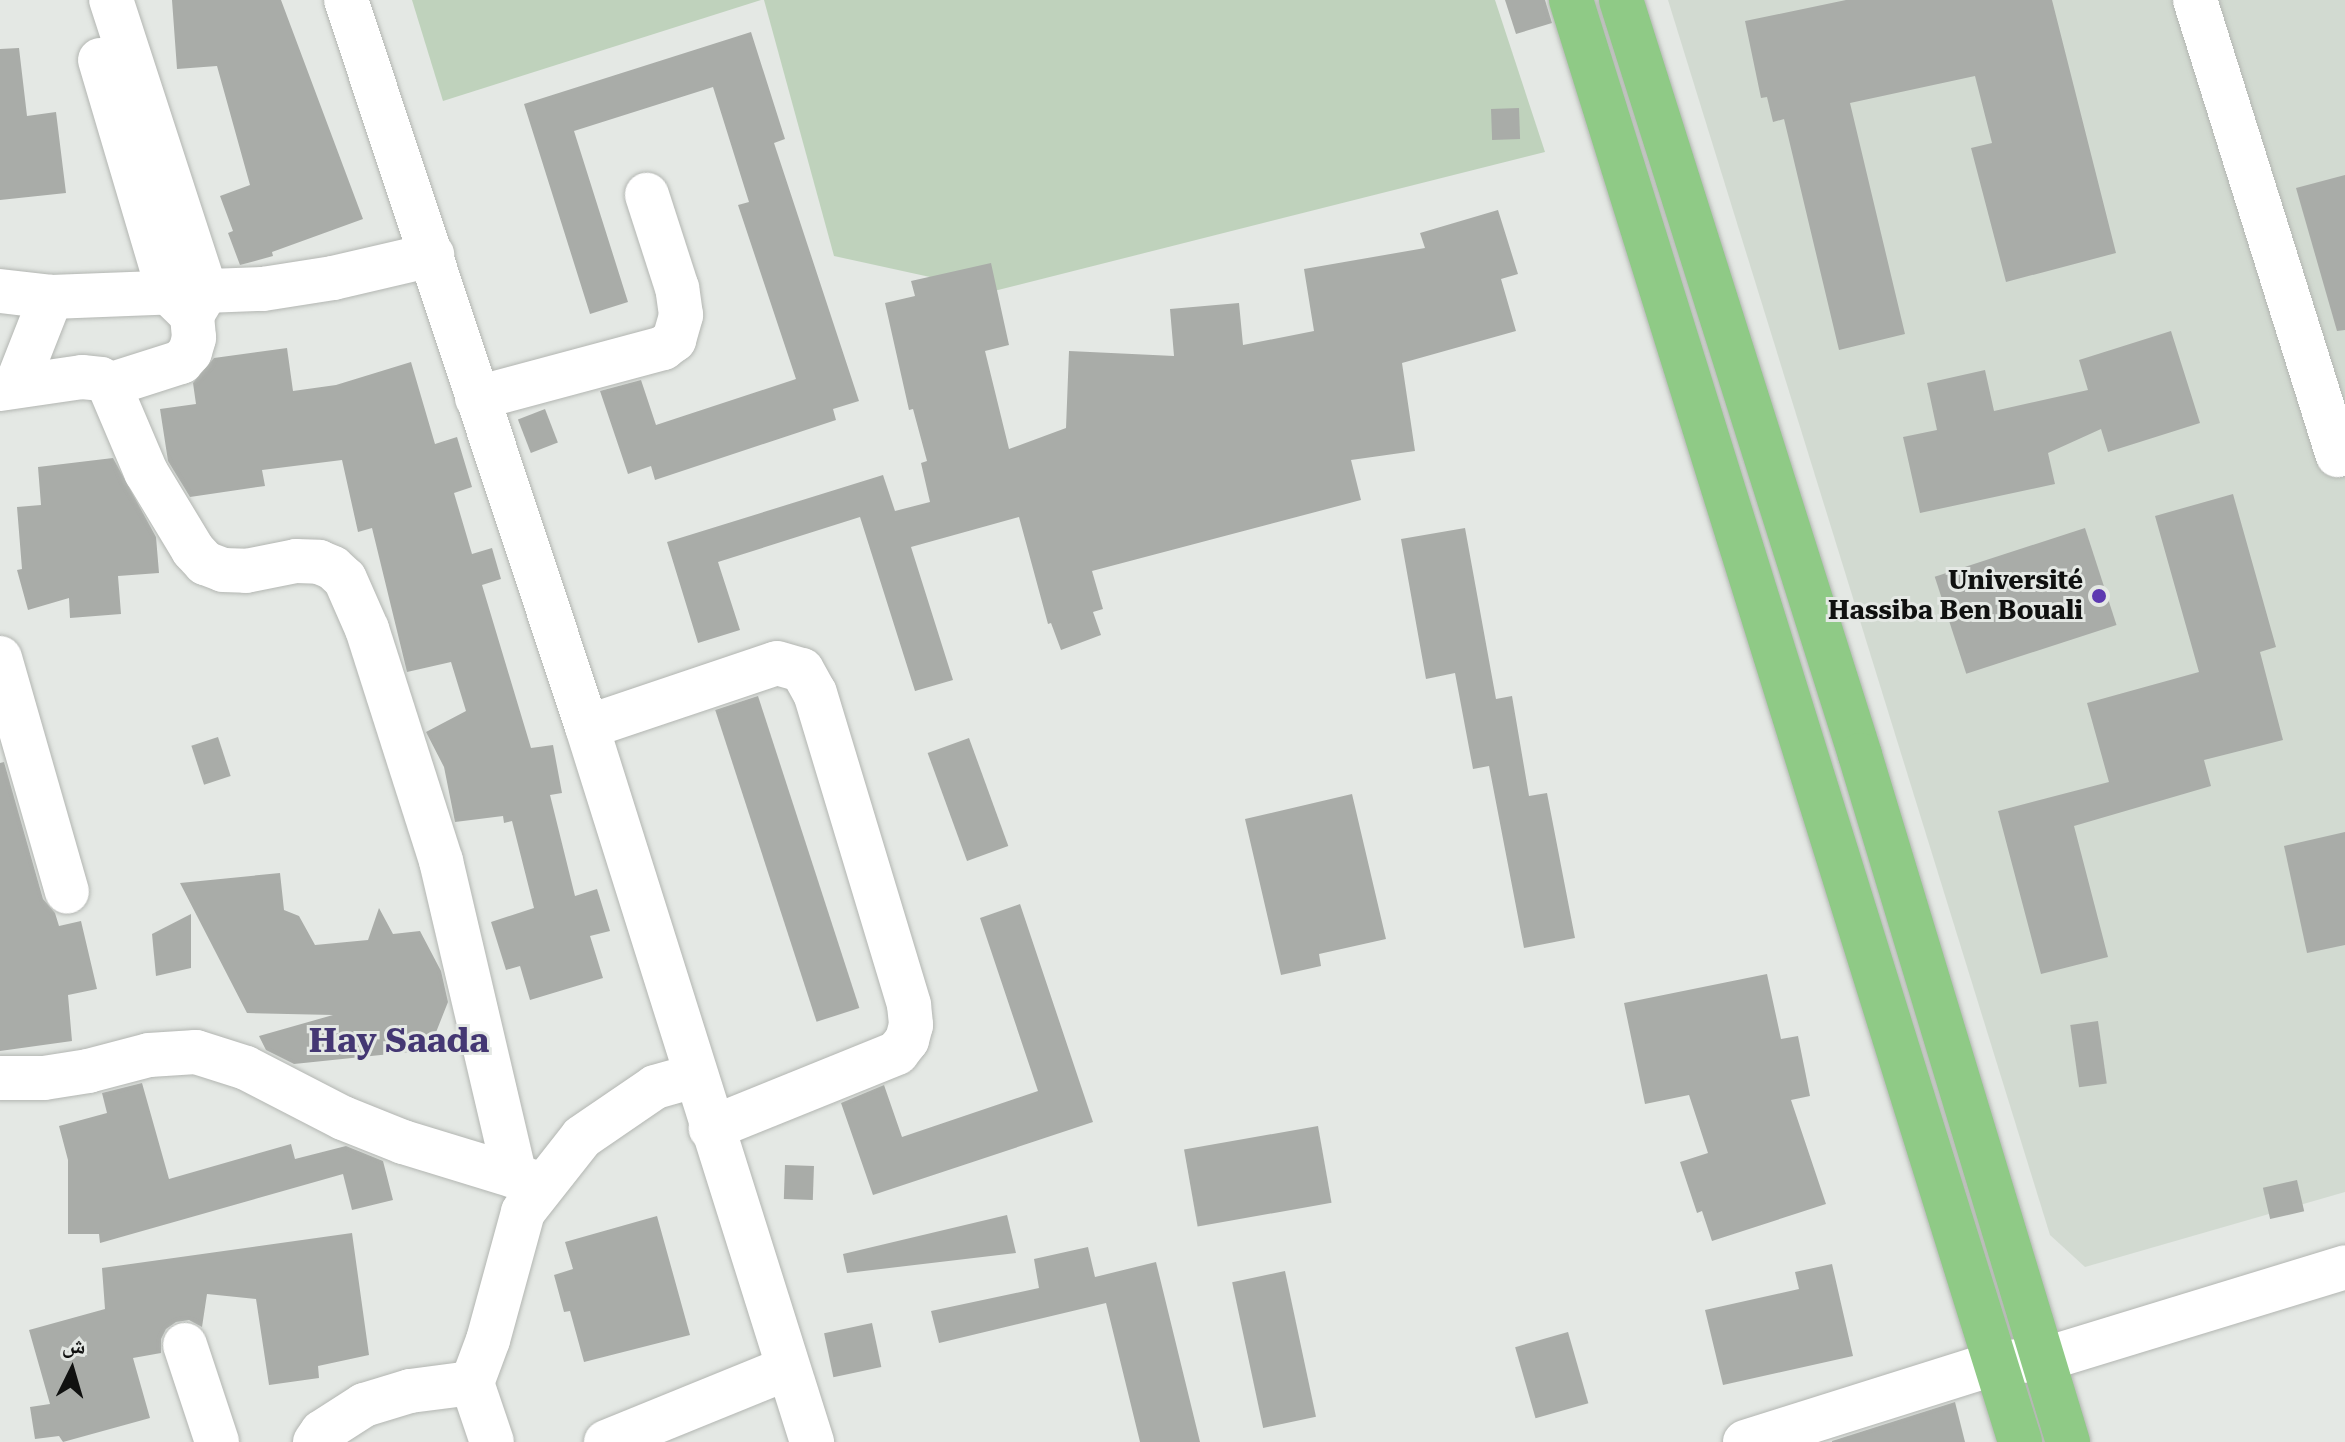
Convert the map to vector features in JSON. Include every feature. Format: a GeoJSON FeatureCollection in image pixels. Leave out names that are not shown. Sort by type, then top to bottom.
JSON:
{"type":"FeatureCollection","features":[{"type":"Feature","properties":{"kind":"main road"},"geometry":{"type":"LineString","coordinates":[[1571,0],[2020,1442]]}},
{"type":"Feature","properties":{"kind":"main road"},"geometry":{"type":"LineString","coordinates":[[1621,0],[1855,740],[2068,1442]]}},
{"type":"Feature","properties":{"kind":"street"},"geometry":{"type":"LineString","coordinates":[[82,0],[189,300]]}},
{"type":"Feature","properties":{"kind":"street"},"geometry":{"type":"LineString","coordinates":[[109,385],[181,362],[190,352],[194,338],[189,300],[111,0]]}},
{"type":"Feature","properties":{"kind":"street"},"geometry":{"type":"LineString","coordinates":[[346,0],[587,727],[694,1076],[812,1442]]}},
{"type":"Feature","properties":{"kind":"street"},"geometry":{"type":"LineString","coordinates":[[2195,0],[2338,455]]}},
{"type":"Feature","properties":{"kind":"street"},"geometry":{"type":"LineString","coordinates":[[477,398],[663,348],[674,340],[681,315],[677,288],[647,195]]}},
{"type":"Feature","properties":{"kind":"street"},"geometry":{"type":"LineString","coordinates":[[0,291],[51,297],[189,300],[319,280],[432,255]]}},
{"type":"Feature","properties":{"kind":"street"},"geometry":{"type":"LineString","coordinates":[[8,388],[51,297]]}},
{"type":"Feature","properties":{"kind":"street"},"geometry":{"type":"LineString","coordinates":[[8,388],[94,376],[109,385],[146,472],[193,550],[205,563],[223,570],[246,571],[296,561],[319,562],[333,568],[345,579],[367,629],[441,861],[529,1180],[488,1340],[472,1383],[492,1442]]}},
{"type":"Feature","properties":{"kind":"street"},"geometry":{"type":"LineString","coordinates":[[0,658],[67,892]]}},
{"type":"Feature","properties":{"kind":"street"},"geometry":{"type":"LineString","coordinates":[[587,727],[777,663],[802,670],[815,693],[909,1005],[911,1025],[907,1040],[897,1053],[711,1128]]}},
{"type":"Feature","properties":{"kind":"street"},"geometry":{"type":"LineString","coordinates":[[0,1078],[44,1078],[88,1071],[149,1055],[196,1052],[246,1068],[343,1118],[403,1142],[529,1180]]}},
{"type":"Feature","properties":{"kind":"street"},"geometry":{"type":"LineString","coordinates":[[529,1180],[591,1130],[655,1087],[694,1076]]}},
{"type":"Feature","properties":{"kind":"street"},"geometry":{"type":"LineString","coordinates":[[1745,1442],[1996,1363],[2045,1359],[2345,1267]]}},
{"type":"Feature","properties":{"kind":"street"},"geometry":{"type":"LineString","coordinates":[[185,1345],[217,1442]]}},
{"type":"Feature","properties":{"kind":"street"},"geometry":{"type":"LineString","coordinates":[[623,1439],[788,1368]]}},
{"type":"Feature","properties":{"kind":"street"},"geometry":{"type":"LineString","coordinates":[[315,1442],[322,1432],[364,1405],[410,1391],[472,1383]]}},
{"type":"Feature","properties":{"kind":"shaded area","name":"Université Hassiba Ben Bouali"},"geometry":{"type":"Polygon","coordinates":[[[1668,0],[2345,0],[2345,1192],[2085,1267],[2050,1235],[1668,0]]]}},
{"type":"Feature","properties":{"kind":"green space"},"geometry":{"type":"Polygon","coordinates":[[[412,0],[761,0],[443,101],[412,0]]]}},
{"type":"Feature","properties":{"kind":"green space"},"geometry":{"type":"Polygon","coordinates":[[[764,0],[1495,0],[1545,152],[994,291],[834,256],[764,0]]]}},
{"type":"Feature","properties":{"kind":"building"},"geometry":{"type":"Polygon","coordinates":[[[172,0],[281,0],[363,219],[272,252],[273,256],[240,265],[228,233],[233,231],[220,196],[250,185],[217,66],[177,69],[172,0]]]}},
{"type":"Feature","properties":{"kind":"building"},"geometry":{"type":"Polygon","coordinates":[[[1505,0],[1545,0],[1552,23],[1516,34],[1505,0]]]}},
{"type":"Feature","properties":{"kind":"building"},"geometry":{"type":"Polygon","coordinates":[[[1846,0],[2052,0],[2116,253],[2006,282],[1971,148],[1992,143],[1975,76],[1850,103],[1905,334],[1839,350],[1784,119],[1773,122],[1767,97],[1761,98],[1745,21],[1846,0]]]}},
{"type":"Feature","properties":{"kind":"building"},"geometry":{"type":"Polygon","coordinates":[[[751,32],[785,139],[774,143],[859,401],[833,409],[836,420],[655,480],[651,466],[628,474],[600,391],[641,380],[656,425],[796,379],[738,205],[749,202],[713,87],[574,131],[628,302],[590,314],[524,104],[751,32]]]}},
{"type":"Feature","properties":{"kind":"building"},"geometry":{"type":"Polygon","coordinates":[[[19,48],[27,116],[56,112],[66,193],[0,200],[0,49],[19,48]]]}},
{"type":"Feature","properties":{"kind":"building"},"geometry":{"type":"Polygon","coordinates":[[[1519,108],[1520,139],[1492,140],[1491,109],[1519,108]]]}},
{"type":"Feature","properties":{"kind":"building"},"geometry":{"type":"Polygon","coordinates":[[[2345,175],[2345,330],[2337,331],[2296,188],[2345,175]]]}},
{"type":"Feature","properties":{"kind":"building"},"geometry":{"type":"Polygon","coordinates":[[[1498,210],[1518,274],[1501,279],[1516,331],[1402,363],[1415,451],[1351,460],[1361,500],[1092,571],[1103,609],[1093,612],[1101,635],[1061,650],[1051,623],[1048,624],[1019,517],[911,547],[953,680],[915,691],[860,517],[718,562],[740,630],[698,643],[667,542],[883,475],[895,511],[930,502],[921,463],[927,461],[913,409],[909,410],[885,303],[915,296],[911,281],[991,263],[1009,345],[985,351],[1009,449],[1066,428],[1069,351],[1174,356],[1170,309],[1239,303],[1243,345],[1314,331],[1304,269],[1425,248],[1420,233],[1498,210]]]}},
{"type":"Feature","properties":{"kind":"building"},"geometry":{"type":"Polygon","coordinates":[[[2171,331],[2200,423],[2108,452],[2101,429],[2048,453],[2055,484],[1920,513],[1903,437],[1937,430],[1927,383],[1985,370],[1994,411],[2088,390],[2079,360],[2171,331]]]}},
{"type":"Feature","properties":{"kind":"building"},"geometry":{"type":"Polygon","coordinates":[[[287,348],[293,391],[336,385],[411,362],[435,444],[457,437],[472,487],[454,493],[472,554],[492,548],[501,579],[482,585],[531,748],[553,745],[562,793],[550,795],[575,896],[597,889],[610,931],[590,936],[603,978],[530,1000],[520,966],[506,970],[491,922],[534,908],[512,821],[504,823],[503,816],[455,822],[444,767],[426,732],[466,711],[451,662],[407,672],[372,528],[358,532],[342,460],[262,470],[265,486],[190,497],[168,461],[160,409],[196,404],[193,383],[214,358],[287,348]]]}},
{"type":"Feature","properties":{"kind":"building"},"geometry":{"type":"Polygon","coordinates":[[[545,409],[558,443],[531,453],[518,419],[545,409]]]}},
{"type":"Feature","properties":{"kind":"building"},"geometry":{"type":"Polygon","coordinates":[[[113,458],[156,537],[159,573],[118,576],[121,614],[70,618],[69,598],[28,610],[17,570],[22,569],[17,507],[41,505],[38,467],[113,458]]]}},
{"type":"Feature","properties":{"kind":"building"},"geometry":{"type":"Polygon","coordinates":[[[2233,494],[2276,647],[2260,652],[2283,740],[2204,760],[2211,786],[2074,826],[2108,957],[2041,974],[1998,811],[2109,782],[2087,703],[2199,672],[2155,516],[2233,494]]]}},
{"type":"Feature","properties":{"kind":"building"},"geometry":{"type":"Polygon","coordinates":[[[1465,528],[1496,699],[1512,696],[1529,796],[1547,793],[1575,938],[1524,948],[1489,766],[1473,769],[1455,673],[1426,679],[1401,539],[1465,528]]]}},
{"type":"Feature","properties":{"kind":"building"},"geometry":{"type":"Polygon","coordinates":[[[2085,528],[2117,625],[1966,674],[1935,577],[2085,528]]]}},
{"type":"Feature","properties":{"kind":"building"},"geometry":{"type":"Polygon","coordinates":[[[758,696],[859,1008],[817,1022],[715,710],[758,696]]]}},
{"type":"Feature","properties":{"kind":"building"},"geometry":{"type":"Polygon","coordinates":[[[218,737],[231,776],[204,785],[191,746],[218,737]]]}},
{"type":"Feature","properties":{"kind":"building"},"geometry":{"type":"Polygon","coordinates":[[[969,738],[1008,846],[967,861],[928,753],[969,738]]]}},
{"type":"Feature","properties":{"kind":"building"},"geometry":{"type":"Polygon","coordinates":[[[4,762],[43,899],[55,913],[59,926],[81,921],[97,989],[68,995],[72,1041],[0,1051],[0,763],[4,762]]]}},
{"type":"Feature","properties":{"kind":"building"},"geometry":{"type":"Polygon","coordinates":[[[1352,794],[1386,939],[1319,954],[1321,966],[1281,975],[1245,819],[1352,794]]]}},
{"type":"Feature","properties":{"kind":"building"},"geometry":{"type":"Polygon","coordinates":[[[2345,832],[2345,945],[2307,953],[2284,846],[2345,832]]]}},
{"type":"Feature","properties":{"kind":"building"},"geometry":{"type":"Polygon","coordinates":[[[280,873],[284,910],[299,916],[315,945],[368,940],[379,908],[393,934],[420,931],[441,971],[448,1002],[429,1050],[294,1064],[266,1050],[259,1036],[333,1015],[247,1013],[180,883],[280,873]]]}},
{"type":"Feature","properties":{"kind":"building"},"geometry":{"type":"Polygon","coordinates":[[[1020,904],[1093,1122],[873,1195],[841,1103],[884,1085],[902,1137],[1038,1091],[980,918],[1020,904]]]}},
{"type":"Feature","properties":{"kind":"building"},"geometry":{"type":"Polygon","coordinates":[[[191,914],[191,968],[156,976],[152,934],[191,914]]]}},
{"type":"Feature","properties":{"kind":"building"},"geometry":{"type":"Polygon","coordinates":[[[1767,974],[1781,1039],[1798,1036],[1810,1096],[1791,1100],[1826,1204],[1712,1241],[1702,1211],[1697,1213],[1680,1162],[1708,1153],[1689,1095],[1645,1104],[1624,1003],[1767,974]]]}},
{"type":"Feature","properties":{"kind":"building"},"geometry":{"type":"Polygon","coordinates":[[[2098,1021],[2107,1083],[2079,1087],[2070,1025],[2098,1021]]]}},
{"type":"Feature","properties":{"kind":"building"},"geometry":{"type":"Polygon","coordinates":[[[142,1083],[169,1179],[291,1144],[295,1159],[346,1146],[383,1161],[393,1200],[352,1210],[343,1174],[100,1243],[99,1234],[68,1234],[68,1160],[59,1126],[107,1113],[102,1093],[142,1083]]]}},
{"type":"Feature","properties":{"kind":"building"},"geometry":{"type":"Polygon","coordinates":[[[1318,1126],[1332,1203],[1198,1226],[1184,1150],[1318,1126]]]}},
{"type":"Feature","properties":{"kind":"building"},"geometry":{"type":"Polygon","coordinates":[[[785,1165],[814,1166],[813,1200],[784,1199],[785,1165]]]}},
{"type":"Feature","properties":{"kind":"building"},"geometry":{"type":"Polygon","coordinates":[[[2297,1180],[2304,1211],[2270,1219],[2263,1188],[2297,1180]]]}},
{"type":"Feature","properties":{"kind":"building"},"geometry":{"type":"Polygon","coordinates":[[[1007,1215],[1016,1253],[847,1273],[843,1254],[1007,1215]]]}},
{"type":"Feature","properties":{"kind":"building"},"geometry":{"type":"Polygon","coordinates":[[[657,1216],[690,1335],[584,1362],[570,1311],[564,1312],[554,1275],[573,1269],[565,1242],[657,1216]]]}},
{"type":"Feature","properties":{"kind":"building"},"geometry":{"type":"Polygon","coordinates":[[[352,1233],[369,1355],[318,1366],[319,1378],[269,1385],[256,1299],[207,1294],[202,1327],[189,1320],[176,1322],[166,1329],[161,1339],[161,1353],[133,1358],[150,1418],[63,1442],[59,1436],[35,1439],[30,1407],[50,1404],[29,1330],[105,1309],[102,1268],[352,1233]]]}},
{"type":"Feature","properties":{"kind":"building"},"geometry":{"type":"Polygon","coordinates":[[[1088,1247],[1095,1277],[1156,1262],[1200,1442],[1140,1442],[1106,1303],[939,1343],[931,1311],[1039,1288],[1034,1259],[1088,1247]]]}},
{"type":"Feature","properties":{"kind":"building"},"geometry":{"type":"Polygon","coordinates":[[[1832,1264],[1853,1356],[1723,1385],[1705,1310],[1799,1289],[1795,1272],[1832,1264]]]}},
{"type":"Feature","properties":{"kind":"building"},"geometry":{"type":"Polygon","coordinates":[[[1285,1271],[1316,1417],[1263,1428],[1232,1282],[1285,1271]]]}},
{"type":"Feature","properties":{"kind":"building"},"geometry":{"type":"Polygon","coordinates":[[[872,1323],[881,1367],[833,1377],[824,1333],[872,1323]]]}},
{"type":"Feature","properties":{"kind":"building"},"geometry":{"type":"Polygon","coordinates":[[[1568,1332],[1588,1403],[1536,1418],[1515,1347],[1568,1332]]]}},
{"type":"Feature","properties":{"kind":"building"},"geometry":{"type":"Polygon","coordinates":[[[1955,1402],[1965,1442],[1832,1442],[1832,1441],[1955,1402]]]}},
{"type":"Feature","properties":{"kind":"place","name":"Université Hassiba Ben Bouali"},"geometry":{"type":"Point","coordinates":[2099,596]}},
{"type":"Feature","properties":{"kind":"district","name":"Hay Saada"},"geometry":{"type":"Point","coordinates":[399,1041]}}]}
